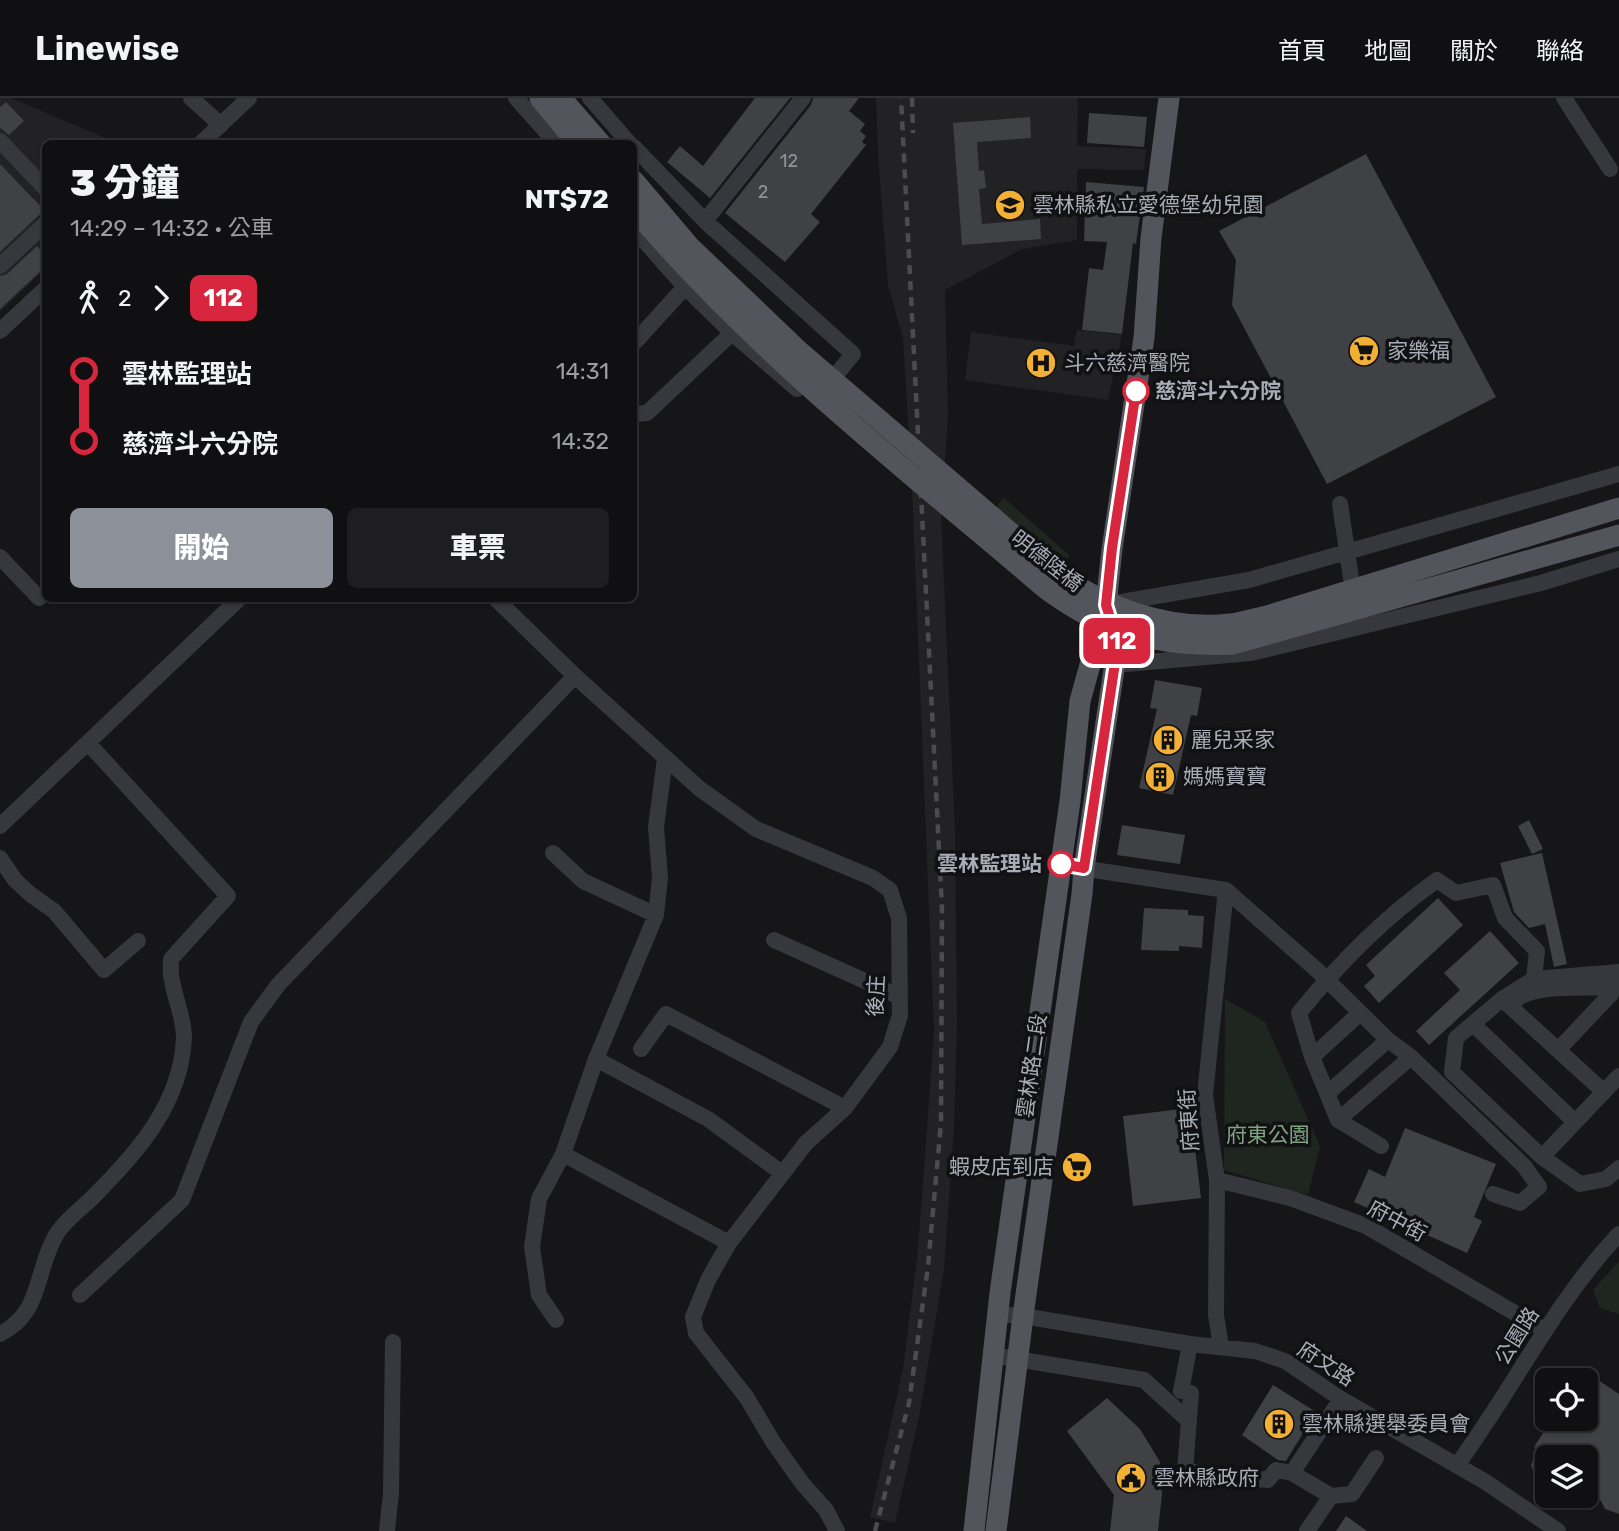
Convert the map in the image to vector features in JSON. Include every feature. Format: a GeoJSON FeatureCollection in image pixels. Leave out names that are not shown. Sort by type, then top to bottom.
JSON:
{"type":"FeatureCollection","features":[{"type":"Feature","properties":{"kind":"main road","name":"雲林路二段"},"geometry":{"type":"LineString","coordinates":[[974,1531],[998,1314],[1070,801],[1080,701],[1106,605],[1144,338],[1151,238],[1169,98]]}},
{"type":"Feature","properties":{"kind":"main road"},"geometry":{"type":"LineString","coordinates":[[548,99],[575,140]]}},
{"type":"Feature","properties":{"kind":"main road"},"geometry":{"type":"LineString","coordinates":[[548,99],[596,140]]}},
{"type":"Feature","properties":{"kind":"main road","name":"明德陸橋"},"geometry":{"type":"LineString","coordinates":[[637,185],[690,247],[800,352],[1053,569],[1076,587],[1125,610],[1184,624],[1230,624],[1280,612],[1619,508]]}},
{"type":"Feature","properties":{"kind":"main road","name":"明德陸橋"},"geometry":{"type":"LineString","coordinates":[[637,213],[679,262],[734,318],[899,464],[1070,607],[1126,633],[1165,643],[1233,645],[1619,535]]}},
{"type":"Feature","properties":{"kind":"main road","name":"雲林路二段"},"geometry":{"type":"LineString","coordinates":[[996,1531],[1084,868],[1118,643],[1106,605]]}},
{"type":"Feature","properties":{"kind":"street"},"geometry":{"type":"LineString","coordinates":[[191,98],[221,125]]}},
{"type":"Feature","properties":{"kind":"street"},"geometry":{"type":"LineString","coordinates":[[204,140],[249,98]]}},
{"type":"Feature","properties":{"kind":"street"},"geometry":{"type":"LineString","coordinates":[[516,98],[553,140]]}},
{"type":"Feature","properties":{"kind":"street"},"geometry":{"type":"LineString","coordinates":[[705,221],[803,98]]}},
{"type":"Feature","properties":{"kind":"street"},"geometry":{"type":"LineString","coordinates":[[1564,98],[1610,169]]}},
{"type":"Feature","properties":{"kind":"street"},"geometry":{"type":"LineString","coordinates":[[595,100],[628,140]]}},
{"type":"Feature","properties":{"kind":"street"},"geometry":{"type":"LineString","coordinates":[[0,141],[42,185]]}},
{"type":"Feature","properties":{"kind":"street"},"geometry":{"type":"LineString","coordinates":[[637,150],[705,221],[853,354],[813,403],[732,333],[685,287],[637,232]]}},
{"type":"Feature","properties":{"kind":"street"},"geometry":{"type":"LineString","coordinates":[[0,266],[42,227]]}},
{"type":"Feature","properties":{"kind":"street"},"geometry":{"type":"LineString","coordinates":[[637,340],[685,287]]}},
{"type":"Feature","properties":{"kind":"street"},"geometry":{"type":"LineString","coordinates":[[0,331],[42,292]]}},
{"type":"Feature","properties":{"kind":"street"},"geometry":{"type":"LineString","coordinates":[[637,414],[647,413],[732,333]]}},
{"type":"Feature","properties":{"kind":"street"},"geometry":{"type":"LineString","coordinates":[[1106,605],[1249,580],[1619,474]]}},
{"type":"Feature","properties":{"kind":"street"},"geometry":{"type":"LineString","coordinates":[[1340,504],[1358,627]]}},
{"type":"Feature","properties":{"kind":"street"},"geometry":{"type":"LineString","coordinates":[[0,557],[39,598]]}},
{"type":"Feature","properties":{"kind":"street"},"geometry":{"type":"LineString","coordinates":[[1114,665],[1251,653],[1541,583],[1619,559]]}},
{"type":"Feature","properties":{"kind":"street"},"geometry":{"type":"LineString","coordinates":[[0,825],[236,602]]}},
{"type":"Feature","properties":{"kind":"street","name":"後庄"},"geometry":{"type":"LineString","coordinates":[[499,602],[575,676],[699,789],[756,829],[873,878],[890,890],[899,918],[900,1015],[890,1047],[845,1108],[806,1143],[729,1243],[708,1280],[693,1317],[696,1333],[747,1398],[773,1442],[802,1483],[826,1510],[837,1531]]}},
{"type":"Feature","properties":{"kind":"street"},"geometry":{"type":"LineString","coordinates":[[80,1295],[183,1200],[251,1022],[278,985],[575,676]]}},
{"type":"Feature","properties":{"kind":"street"},"geometry":{"type":"LineString","coordinates":[[0,1334],[12,1328],[30,1309],[43,1263],[57,1233],[134,1156],[164,1110],[179,1067],[184,1037],[180,1007],[171,980],[171,959],[228,896],[88,743]]}},
{"type":"Feature","properties":{"kind":"street"},"geometry":{"type":"LineString","coordinates":[[556,1320],[539,1295],[532,1247],[538,1199],[563,1154],[596,1059],[656,915],[660,878],[656,827],[665,759]]}},
{"type":"Feature","properties":{"kind":"street"},"geometry":{"type":"LineString","coordinates":[[553,853],[583,881],[656,915]]}},
{"type":"Feature","properties":{"kind":"street"},"geometry":{"type":"LineString","coordinates":[[0,858],[15,880],[54,911],[104,970],[138,941]]}},
{"type":"Feature","properties":{"kind":"street"},"geometry":{"type":"LineString","coordinates":[[1061,864],[1226,891],[1322,975],[1388,1040],[1411,1056],[1524,1166],[1539,1187],[1520,1203],[1493,1194]]}},
{"type":"Feature","properties":{"kind":"street"},"geometry":{"type":"LineString","coordinates":[[1381,1146],[1338,1120],[1311,1057],[1299,1013],[1322,975],[1407,901],[1437,880],[1455,893],[1493,885],[1505,918],[1537,951],[1534,979]]}},
{"type":"Feature","properties":{"kind":"street","name":"府東街"},"geometry":{"type":"LineString","coordinates":[[1221,1347],[1216,1315],[1217,1180],[1205,1095],[1226,891]]}},
{"type":"Feature","properties":{"kind":"street"},"geometry":{"type":"LineString","coordinates":[[774,940],[898,996]]}},
{"type":"Feature","properties":{"kind":"street"},"geometry":{"type":"LineString","coordinates":[[1619,972],[1534,979],[1456,1038],[1452,1072],[1542,1157],[1580,1184],[1606,1179],[1619,1167]]}},
{"type":"Feature","properties":{"kind":"street"},"geometry":{"type":"LineString","coordinates":[[1506,1002],[1540,990],[1614,988],[1558,1050]]}},
{"type":"Feature","properties":{"kind":"street"},"geometry":{"type":"LineString","coordinates":[[1506,1002],[1604,1092]]}},
{"type":"Feature","properties":{"kind":"street"},"geometry":{"type":"LineString","coordinates":[[1311,1057],[1360,1013]]}},
{"type":"Feature","properties":{"kind":"street"},"geometry":{"type":"LineString","coordinates":[[641,1049],[666,1014],[845,1108]]}},
{"type":"Feature","properties":{"kind":"street"},"geometry":{"type":"LineString","coordinates":[[1472,1024],[1575,1122]]}},
{"type":"Feature","properties":{"kind":"street"},"geometry":{"type":"LineString","coordinates":[[1328,1093],[1388,1040]]}},
{"type":"Feature","properties":{"kind":"street"},"geometry":{"type":"LineString","coordinates":[[1338,1120],[1411,1056]]}},
{"type":"Feature","properties":{"kind":"street"},"geometry":{"type":"LineString","coordinates":[[596,1059],[708,1118],[782,1173]]}},
{"type":"Feature","properties":{"kind":"street"},"geometry":{"type":"LineString","coordinates":[[1542,1157],[1619,1076]]}},
{"type":"Feature","properties":{"kind":"street"},"geometry":{"type":"LineString","coordinates":[[563,1154],[729,1243]]}},
{"type":"Feature","properties":{"kind":"street","name":"府中街"},"geometry":{"type":"LineString","coordinates":[[1217,1180],[1290,1198],[1366,1226],[1544,1330]]}},
{"type":"Feature","properties":{"kind":"street","name":"公園路"},"geometry":{"type":"LineString","coordinates":[[1457,1465],[1487,1424],[1544,1330],[1596,1258],[1619,1234]]}},
{"type":"Feature","properties":{"kind":"street","name":"府文路"},"geometry":{"type":"LineString","coordinates":[[998,1314],[1190,1344],[1255,1351],[1286,1361],[1341,1399],[1457,1465],[1558,1531]]}},
{"type":"Feature","properties":{"kind":"street"},"geometry":{"type":"LineString","coordinates":[[387,1531],[391,1493],[393,1342]]}},
{"type":"Feature","properties":{"kind":"street"},"geometry":{"type":"LineString","coordinates":[[1190,1344],[1181,1391],[1191,1394],[1185,1471],[1268,1480],[1276,1470],[1292,1473],[1331,1496],[1352,1494],[1377,1458]]}},
{"type":"Feature","properties":{"kind":"street"},"geometry":{"type":"LineString","coordinates":[[993,1355],[1144,1380],[1189,1421]]}},
{"type":"Feature","properties":{"kind":"street"},"geometry":{"type":"LineString","coordinates":[[1292,1473],[1341,1399]]}},
{"type":"Feature","properties":{"kind":"street"},"geometry":{"type":"LineString","coordinates":[[1307,1531],[1331,1496]]}},
{"type":"Feature","properties":{"kind":"shaded area"},"geometry":{"type":"Polygon","coordinates":[[[0,98],[11,98],[110,140],[42,140],[42,272],[0,312],[0,98]]]}},
{"type":"Feature","properties":{"kind":"shaded area"},"geometry":{"type":"Polygon","coordinates":[[[876,98],[1078,98],[1077,146],[1146,149],[1144,170],[1077,169],[1077,240],[1022,249],[945,290],[948,417],[941,514],[955,831],[957,1023],[954,1128],[944,1270],[919,1417],[895,1523],[870,1517],[903,1369],[918,1250],[934,1031],[912,488],[903,338],[888,285],[876,98]]]}},
{"type":"Feature","properties":{"kind":"shaded area","name":"斗六慈濟醫院"},"geometry":{"type":"Polygon","coordinates":[[[1077,330],[1122,335],[1108,400],[965,380],[971,332],[1074,346],[1077,330]]]}},
{"type":"Feature","properties":{"kind":"green space"},"geometry":{"type":"Polygon","coordinates":[[[1003,497],[1069,555],[1053,600],[977,538],[1003,497]]]}},
{"type":"Feature","properties":{"kind":"green space","name":"府東公園"},"geometry":{"type":"Polygon","coordinates":[[[1225,999],[1265,1022],[1320,1146],[1308,1195],[1224,1170],[1225,999]]]}},
{"type":"Feature","properties":{"kind":"green space"},"geometry":{"type":"Polygon","coordinates":[[[1619,1261],[1619,1314],[1600,1308],[1593,1290],[1619,1261]]]}},
{"type":"Feature","properties":{"kind":"building"},"geometry":{"type":"Polygon","coordinates":[[[755,98],[790,98],[710,198],[667,162],[680,146],[703,166],[755,98]]]}},
{"type":"Feature","properties":{"kind":"building"},"geometry":{"type":"Polygon","coordinates":[[[813,98],[859,98],[849,111],[865,124],[860,131],[866,136],[862,142],[866,145],[811,214],[820,222],[785,262],[725,213],[811,105],[813,98]]]}},
{"type":"Feature","properties":{"kind":"building"},"geometry":{"type":"Polygon","coordinates":[[[6,102],[24,121],[9,135],[0,128],[0,107],[6,102]]]}},
{"type":"Feature","properties":{"kind":"building"},"geometry":{"type":"Polygon","coordinates":[[[1089,113],[1147,117],[1144,147],[1087,143],[1089,113]]]}},
{"type":"Feature","properties":{"kind":"building"},"geometry":{"type":"Polygon","coordinates":[[[1030,117],[1031,138],[977,142],[979,171],[984,170],[986,188],[979,189],[982,224],[1040,219],[1041,239],[962,245],[953,123],[1030,117]]]}},
{"type":"Feature","properties":{"kind":"building","name":"家樂福"},"geometry":{"type":"Polygon","coordinates":[[[1366,154],[1496,397],[1327,484],[1232,305],[1236,260],[1219,231],[1366,154]]]}},
{"type":"Feature","properties":{"kind":"building"},"geometry":{"type":"Polygon","coordinates":[[[0,164],[42,208],[42,214],[0,252],[0,164]]]}},
{"type":"Feature","properties":{"kind":"building"},"geometry":{"type":"Polygon","coordinates":[[[1086,182],[1144,187],[1136,244],[1133,243],[1122,334],[1082,330],[1089,268],[1103,270],[1107,242],[1084,241],[1086,182]]]}},
{"type":"Feature","properties":{"kind":"building"},"geometry":{"type":"Polygon","coordinates":[[[37,246],[42,251],[42,270],[0,309],[0,276],[7,274],[37,246]]]}},
{"type":"Feature","properties":{"kind":"building"},"geometry":{"type":"Polygon","coordinates":[[[1155,680],[1202,688],[1197,716],[1191,715],[1173,795],[1139,788],[1157,709],[1150,708],[1155,680]]]}},
{"type":"Feature","properties":{"kind":"building"},"geometry":{"type":"Polygon","coordinates":[[[1529,820],[1543,849],[1532,854],[1518,826],[1529,820]]]}},
{"type":"Feature","properties":{"kind":"building"},"geometry":{"type":"Polygon","coordinates":[[[1122,825],[1185,835],[1180,864],[1117,855],[1122,825]]]}},
{"type":"Feature","properties":{"kind":"building"},"geometry":{"type":"Polygon","coordinates":[[[1542,853],[1567,964],[1554,967],[1545,924],[1529,928],[1514,912],[1500,863],[1542,853]]]}},
{"type":"Feature","properties":{"kind":"building"},"geometry":{"type":"Polygon","coordinates":[[[1438,898],[1463,925],[1379,1003],[1364,986],[1375,976],[1366,965],[1438,898]]]}},
{"type":"Feature","properties":{"kind":"building"},"geometry":{"type":"Polygon","coordinates":[[[1144,908],[1188,910],[1188,915],[1204,916],[1202,948],[1179,946],[1179,951],[1141,950],[1144,908]]]}},
{"type":"Feature","properties":{"kind":"building"},"geometry":{"type":"Polygon","coordinates":[[[1490,931],[1519,963],[1429,1045],[1416,1031],[1460,990],[1444,973],[1490,931]]]}},
{"type":"Feature","properties":{"kind":"building"},"geometry":{"type":"Polygon","coordinates":[[[1190,1108],[1201,1198],[1133,1206],[1123,1116],[1190,1108]]]}},
{"type":"Feature","properties":{"kind":"building"},"geometry":{"type":"Polygon","coordinates":[[[1405,1128],[1496,1164],[1474,1217],[1482,1221],[1467,1253],[1354,1202],[1369,1169],[1385,1177],[1405,1128]]]}},
{"type":"Feature","properties":{"kind":"building"},"geometry":{"type":"Polygon","coordinates":[[[1598,1380],[1619,1394],[1619,1514],[1605,1509],[1598,1496],[1598,1445],[1535,1445],[1544,1431],[1598,1431],[1598,1380]]]}},
{"type":"Feature","properties":{"kind":"building","name":"雲林縣選舉委員會"},"geometry":{"type":"Polygon","coordinates":[[[1273,1385],[1316,1412],[1286,1461],[1278,1460],[1242,1435],[1273,1385]]]}},
{"type":"Feature","properties":{"kind":"building","name":"雲林縣政府"},"geometry":{"type":"Polygon","coordinates":[[[1107,1398],[1140,1429],[1160,1462],[1162,1494],[1158,1531],[1110,1531],[1114,1495],[1067,1431],[1107,1398]]]}},
{"type":"Feature","properties":{"kind":"building"},"geometry":{"type":"Polygon","coordinates":[[[1535,1452],[1535,1474],[1531,1466],[1535,1452]]]}},
{"type":"Feature","properties":{"kind":"building"},"geometry":{"type":"Polygon","coordinates":[[[1346,1516],[1367,1531],[1336,1531],[1346,1516]]]}},
{"type":"Feature","properties":{"kind":"railway"},"geometry":{"type":"LineString","coordinates":[[875,1531],[909,1403],[928,1266],[941,1123],[942,909],[901,98]]}},
{"type":"Feature","properties":{"kind":"railway"},"geometry":{"type":"LineString","coordinates":[[912,98],[913,133]]}},
{"type":"Feature","properties":{"kind":"bus line","name":"112"},"geometry":{"type":"LineString","coordinates":[[1061,864],[1084,868],[1095,803],[1118,643],[1106,605],[1136,391]]}},
{"type":"Feature","properties":{"kind":"place","name":"雲林縣私立愛德堡幼兒園"},"geometry":{"type":"Point","coordinates":[1010,205]}},
{"type":"Feature","properties":{"kind":"place","name":"家樂福"},"geometry":{"type":"Point","coordinates":[1364,351]}},
{"type":"Feature","properties":{"kind":"place","name":"斗六慈濟醫院"},"geometry":{"type":"Point","coordinates":[1041,363]}},
{"type":"Feature","properties":{"kind":"place","name":"慈濟斗六分院"},"geometry":{"type":"Point","coordinates":[1136,391]}},
{"type":"Feature","properties":{"kind":"place","name":"麗兒采家"},"geometry":{"type":"Point","coordinates":[1168,740]}},
{"type":"Feature","properties":{"kind":"place","name":"媽媽寶寶"},"geometry":{"type":"Point","coordinates":[1160,777]}},
{"type":"Feature","properties":{"kind":"place","name":"雲林監理站"},"geometry":{"type":"Point","coordinates":[1061,864]}},
{"type":"Feature","properties":{"kind":"place","name":"蝦皮店到店"},"geometry":{"type":"Point","coordinates":[1077,1167]}},
{"type":"Feature","properties":{"kind":"place","name":"雲林縣選舉委員會"},"geometry":{"type":"Point","coordinates":[1279,1424]}},
{"type":"Feature","properties":{"kind":"place","name":"雲林縣政府"},"geometry":{"type":"Point","coordinates":[1131,1478]}}]}
